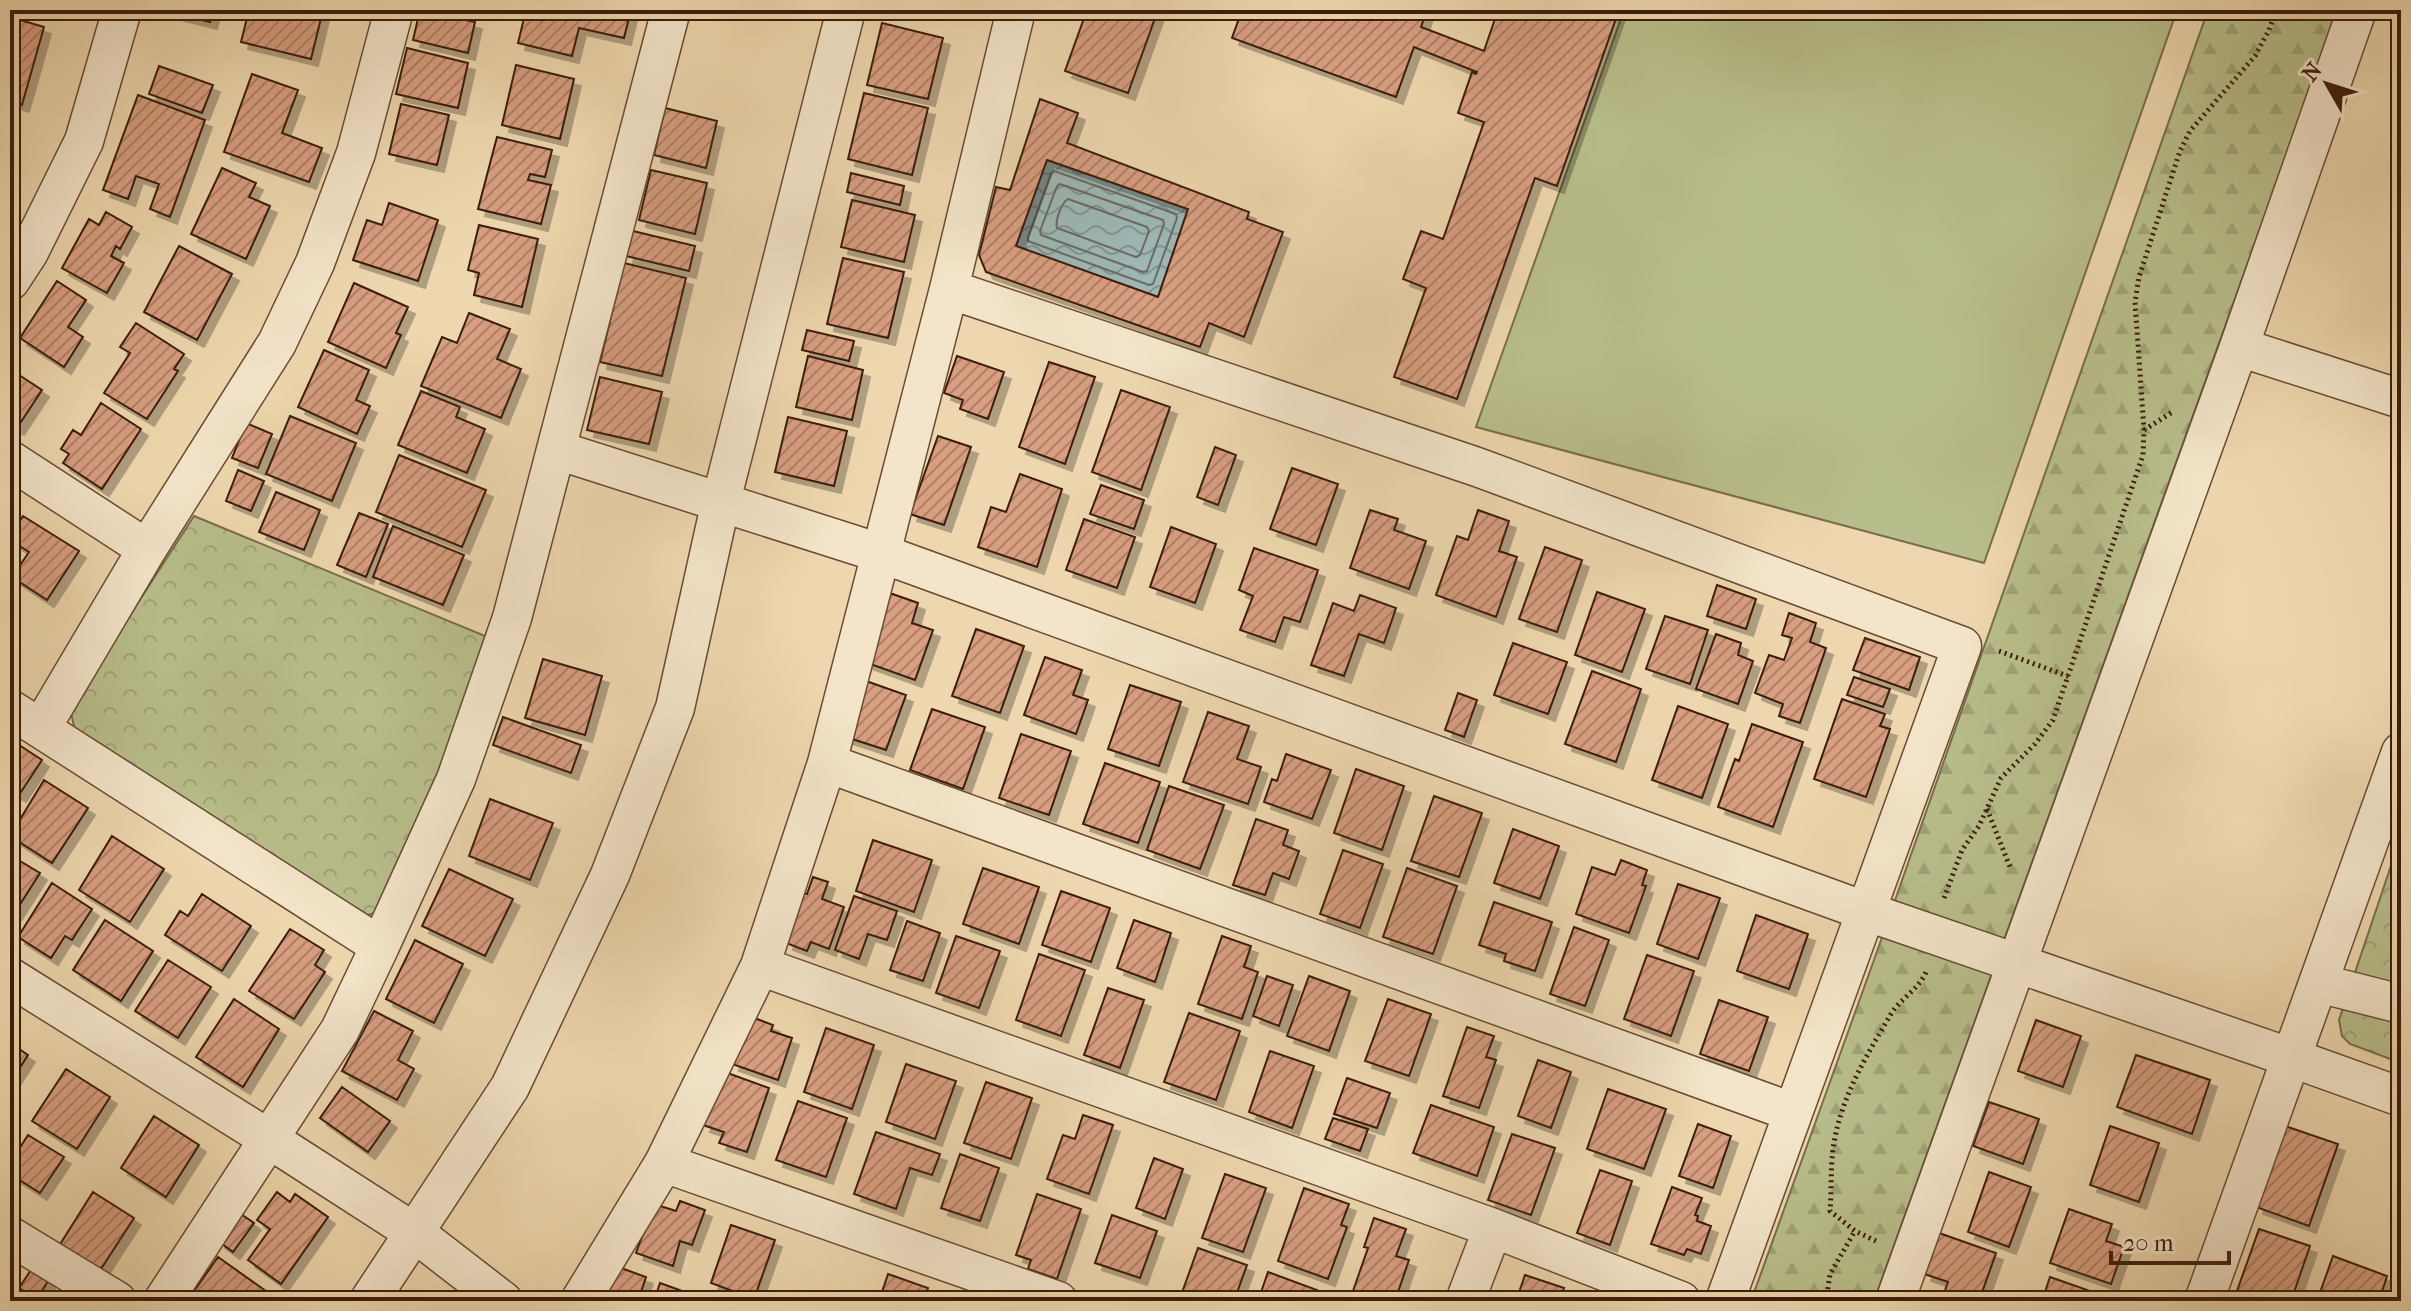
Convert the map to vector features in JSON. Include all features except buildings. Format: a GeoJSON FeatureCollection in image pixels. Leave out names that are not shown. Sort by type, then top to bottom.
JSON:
{"type":"FeatureCollection","features":[{"type":"Feature","properties":{"kind":"street"},"geometry":{"type":"LineString","coordinates":[[10,281],[29,252],[84,141],[122,10]]}},
{"type":"Feature","properties":{"kind":"street"},"geometry":{"type":"LineString","coordinates":[[380,946],[26,719],[147,549],[277,343],[315,263],[356,153],[394,10]]}},
{"type":"Feature","properties":{"kind":"street"},"geometry":{"type":"LineString","coordinates":[[163,1301],[340,1030],[456,779],[512,618],[671,10]]}},
{"type":"Feature","properties":{"kind":"street"},"geometry":{"type":"LineString","coordinates":[[369,1301],[510,1087],[610,875],[675,708],[721,501],[846,10]]}},
{"type":"Feature","properties":{"kind":"street"},"geometry":{"type":"LineString","coordinates":[[580,1301],[664,1163],[760,966],[827,763],[949,289],[1016,10]]}},
{"type":"Feature","properties":{"kind":"street"},"geometry":{"type":"LineString","coordinates":[[1895,1301],[2239,347],[2357,10]]}},
{"type":"Feature","properties":{"kind":"street"},"geometry":{"type":"LineString","coordinates":[[949,289],[1477,467],[1962,646],[1725,1301]]}},
{"type":"Feature","properties":{"kind":"street"},"geometry":{"type":"LineString","coordinates":[[2239,347],[2401,399]]}},
{"type":"Feature","properties":{"kind":"street"},"geometry":{"type":"LineString","coordinates":[[557,450],[880,553],[1865,911],[2401,1097]]}},
{"type":"Feature","properties":{"kind":"street"},"geometry":{"type":"LineString","coordinates":[[10,460],[147,549]]}},
{"type":"Feature","properties":{"kind":"street"},"geometry":{"type":"LineString","coordinates":[[2204,1301],[2401,752]]}},
{"type":"Feature","properties":{"kind":"street"},"geometry":{"type":"LineString","coordinates":[[827,763],[1792,1112]]}},
{"type":"Feature","properties":{"kind":"street"},"geometry":{"type":"LineString","coordinates":[[760,966],[1493,1228],[1681,1301]]}},
{"type":"Feature","properties":{"kind":"street"},"geometry":{"type":"LineString","coordinates":[[10,977],[415,1233],[503,1301]]}},
{"type":"Feature","properties":{"kind":"street"},"geometry":{"type":"LineString","coordinates":[[2318,983],[2401,1004]]}},
{"type":"Feature","properties":{"kind":"street"},"geometry":{"type":"LineString","coordinates":[[664,1163],[1058,1301]]}},
{"type":"Feature","properties":{"kind":"street"},"geometry":{"type":"LineString","coordinates":[[1465,1301],[1493,1228]]}},
{"type":"Feature","properties":{"kind":"street"},"geometry":{"type":"LineString","coordinates":[[10,1236],[117,1301]]}},
{"type":"Feature","properties":{"kind":"path"},"geometry":{"type":"LineString","coordinates":[[1910,1258],[1855,1231],[1830,1211],[1834,1144],[1847,1094],[1895,1008],[1922,982],[1962,850],[1979,826],[2001,778],[2035,744],[2053,720],[2143,455],[2135,302],[2139,277],[2190,131],[2255,56],[2276,10]]}},
{"type":"Feature","properties":{"kind":"path"},"geometry":{"type":"LineString","coordinates":[[1962,646],[1988,647],[2070,677]]}},
{"type":"Feature","properties":{"kind":"path"},"geometry":{"type":"LineString","coordinates":[[1987,808],[2020,891],[2037,905]]}},
{"type":"Feature","properties":{"kind":"path"},"geometry":{"type":"LineString","coordinates":[[1826,1301],[1830,1274],[1855,1231]]}},
{"type":"Feature","properties":{"kind":"green space"},"geometry":{"type":"Polygon","coordinates":[[[1624,10],[2177,10],[1984,563],[1476,427],[1624,10]]]}},
{"type":"Feature","properties":{"kind":"green space"},"geometry":{"type":"Polygon","coordinates":[[[2208,10],[2339,10],[1874,1301],[1751,1301],[1874,960],[2208,10]]]}},
{"type":"Feature","properties":{"kind":"green space"},"geometry":{"type":"Polygon","coordinates":[[[194,516],[490,638],[386,910],[357,918],[76,736],[70,708],[194,516]]]}},
{"type":"Feature","properties":{"kind":"green space"},"geometry":{"type":"Polygon","coordinates":[[[2401,836],[2401,1063],[2350,1044],[2342,1036],[2339,1020],[2401,836]]]}},
{"type":"Feature","properties":{"kind":"water"},"geometry":{"type":"Polygon","coordinates":[[[1047,160],[1188,209],[1158,297],[1016,246],[1047,160]]]}}]}
